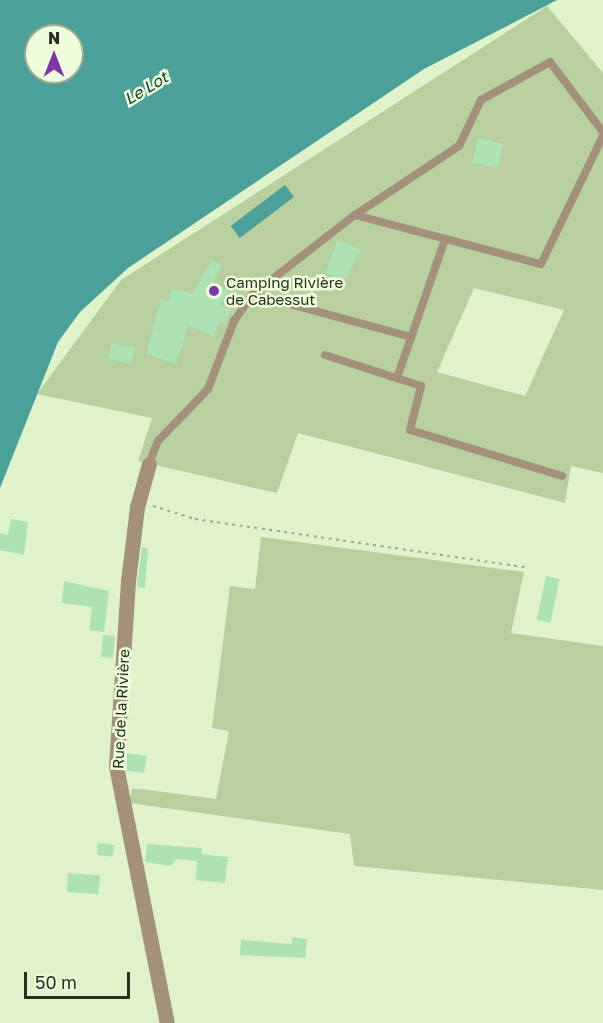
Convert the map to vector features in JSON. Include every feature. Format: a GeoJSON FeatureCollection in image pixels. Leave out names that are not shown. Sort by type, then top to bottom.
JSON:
{"type":"FeatureCollection","features":[{"type":"Feature","properties":{"kind":"street","name":"Rue de la Rivière"},"geometry":{"type":"LineString","coordinates":[[149,464],[140,497],[128,583],[116,766],[167,1023]]}},
{"type":"Feature","properties":{"kind":"lane"},"geometry":{"type":"LineString","coordinates":[[149,464],[158,441],[208,389],[234,321],[253,294],[355,215],[459,146],[481,100],[550,62],[603,134],[541,264],[355,215]]}},
{"type":"Feature","properties":{"kind":"lane"},"geometry":{"type":"LineString","coordinates":[[397,378],[445,239]]}},
{"type":"Feature","properties":{"kind":"lane"},"geometry":{"type":"LineString","coordinates":[[253,294],[411,337]]}},
{"type":"Feature","properties":{"kind":"lane"},"geometry":{"type":"LineString","coordinates":[[325,355],[421,386],[410,430],[562,476]]}},
{"type":"Feature","properties":{"kind":"path"},"geometry":{"type":"LineString","coordinates":[[140,497],[161,511],[195,519],[526,567]]}},
{"type":"Feature","properties":{"kind":"green space"},"geometry":{"type":"Polygon","coordinates":[[[547,6],[603,73],[603,473],[571,466],[565,503],[298,433],[277,493],[138,461],[152,418],[37,394],[121,280],[547,6]],[[474,288],[437,372],[525,396],[564,310],[474,288]]]}},
{"type":"Feature","properties":{"kind":"green space"},"geometry":{"type":"Polygon","coordinates":[[[261,537],[524,572],[511,633],[603,646],[603,890],[354,866],[350,834],[129,803],[132,789],[216,799],[229,731],[212,728],[230,586],[255,589],[261,537]]]}},
{"type":"Feature","properties":{"kind":"water","name":"Le Lot"},"geometry":{"type":"Polygon","coordinates":[[[0,0],[557,0],[424,69],[128,268],[80,312],[58,342],[0,488],[0,0]]]}},
{"type":"Feature","properties":{"kind":"water"},"geometry":{"type":"Polygon","coordinates":[[[285,185],[294,197],[240,238],[231,226],[285,185]]]}},
{"type":"Feature","properties":{"kind":"building"},"geometry":{"type":"Polygon","coordinates":[[[478,138],[503,144],[498,168],[472,162],[478,138]]]}},
{"type":"Feature","properties":{"kind":"building"},"geometry":{"type":"Polygon","coordinates":[[[337,240],[361,249],[346,279],[326,273],[337,240]]]}},
{"type":"Feature","properties":{"kind":"building"},"geometry":{"type":"Polygon","coordinates":[[[212,260],[222,266],[213,282],[229,291],[220,306],[231,310],[225,324],[220,322],[214,336],[188,326],[176,364],[146,354],[161,300],[168,302],[173,288],[192,294],[212,260]]]}},
{"type":"Feature","properties":{"kind":"building"},"geometry":{"type":"Polygon","coordinates":[[[111,343],[134,348],[131,364],[108,359],[111,343]]]}},
{"type":"Feature","properties":{"kind":"building"},"geometry":{"type":"Polygon","coordinates":[[[11,519],[28,522],[24,555],[0,550],[0,533],[8,535],[11,519]]]}},
{"type":"Feature","properties":{"kind":"building"},"geometry":{"type":"Polygon","coordinates":[[[142,547],[148,549],[145,588],[137,587],[142,547]]]}},
{"type":"Feature","properties":{"kind":"building"},"geometry":{"type":"Polygon","coordinates":[[[546,576],[560,579],[550,623],[537,620],[546,576]]]}},
{"type":"Feature","properties":{"kind":"building"},"geometry":{"type":"Polygon","coordinates":[[[64,581],[109,591],[104,632],[89,630],[92,607],[62,603],[64,581]]]}},
{"type":"Feature","properties":{"kind":"building"},"geometry":{"type":"Polygon","coordinates":[[[103,635],[115,636],[113,658],[101,657],[103,635]]]}},
{"type":"Feature","properties":{"kind":"building"},"geometry":{"type":"Polygon","coordinates":[[[127,753],[147,756],[144,773],[127,771],[127,753]]]}},
{"type":"Feature","properties":{"kind":"building"},"geometry":{"type":"Polygon","coordinates":[[[98,843],[114,845],[112,857],[97,855],[98,843]]]}},
{"type":"Feature","properties":{"kind":"building"},"geometry":{"type":"Polygon","coordinates":[[[147,844],[202,848],[201,854],[228,857],[225,883],[196,880],[197,861],[176,859],[171,866],[145,862],[147,844]]]}},
{"type":"Feature","properties":{"kind":"building"},"geometry":{"type":"Polygon","coordinates":[[[68,873],[100,875],[99,894],[67,892],[68,873]]]}},
{"type":"Feature","properties":{"kind":"building"},"geometry":{"type":"Polygon","coordinates":[[[292,937],[307,939],[305,958],[240,955],[241,940],[292,944],[292,937]]]}},
{"type":"Feature","properties":{"kind":"place","name":"Camping Rivière de Cabessut"},"geometry":{"type":"Point","coordinates":[214,291]}}]}
